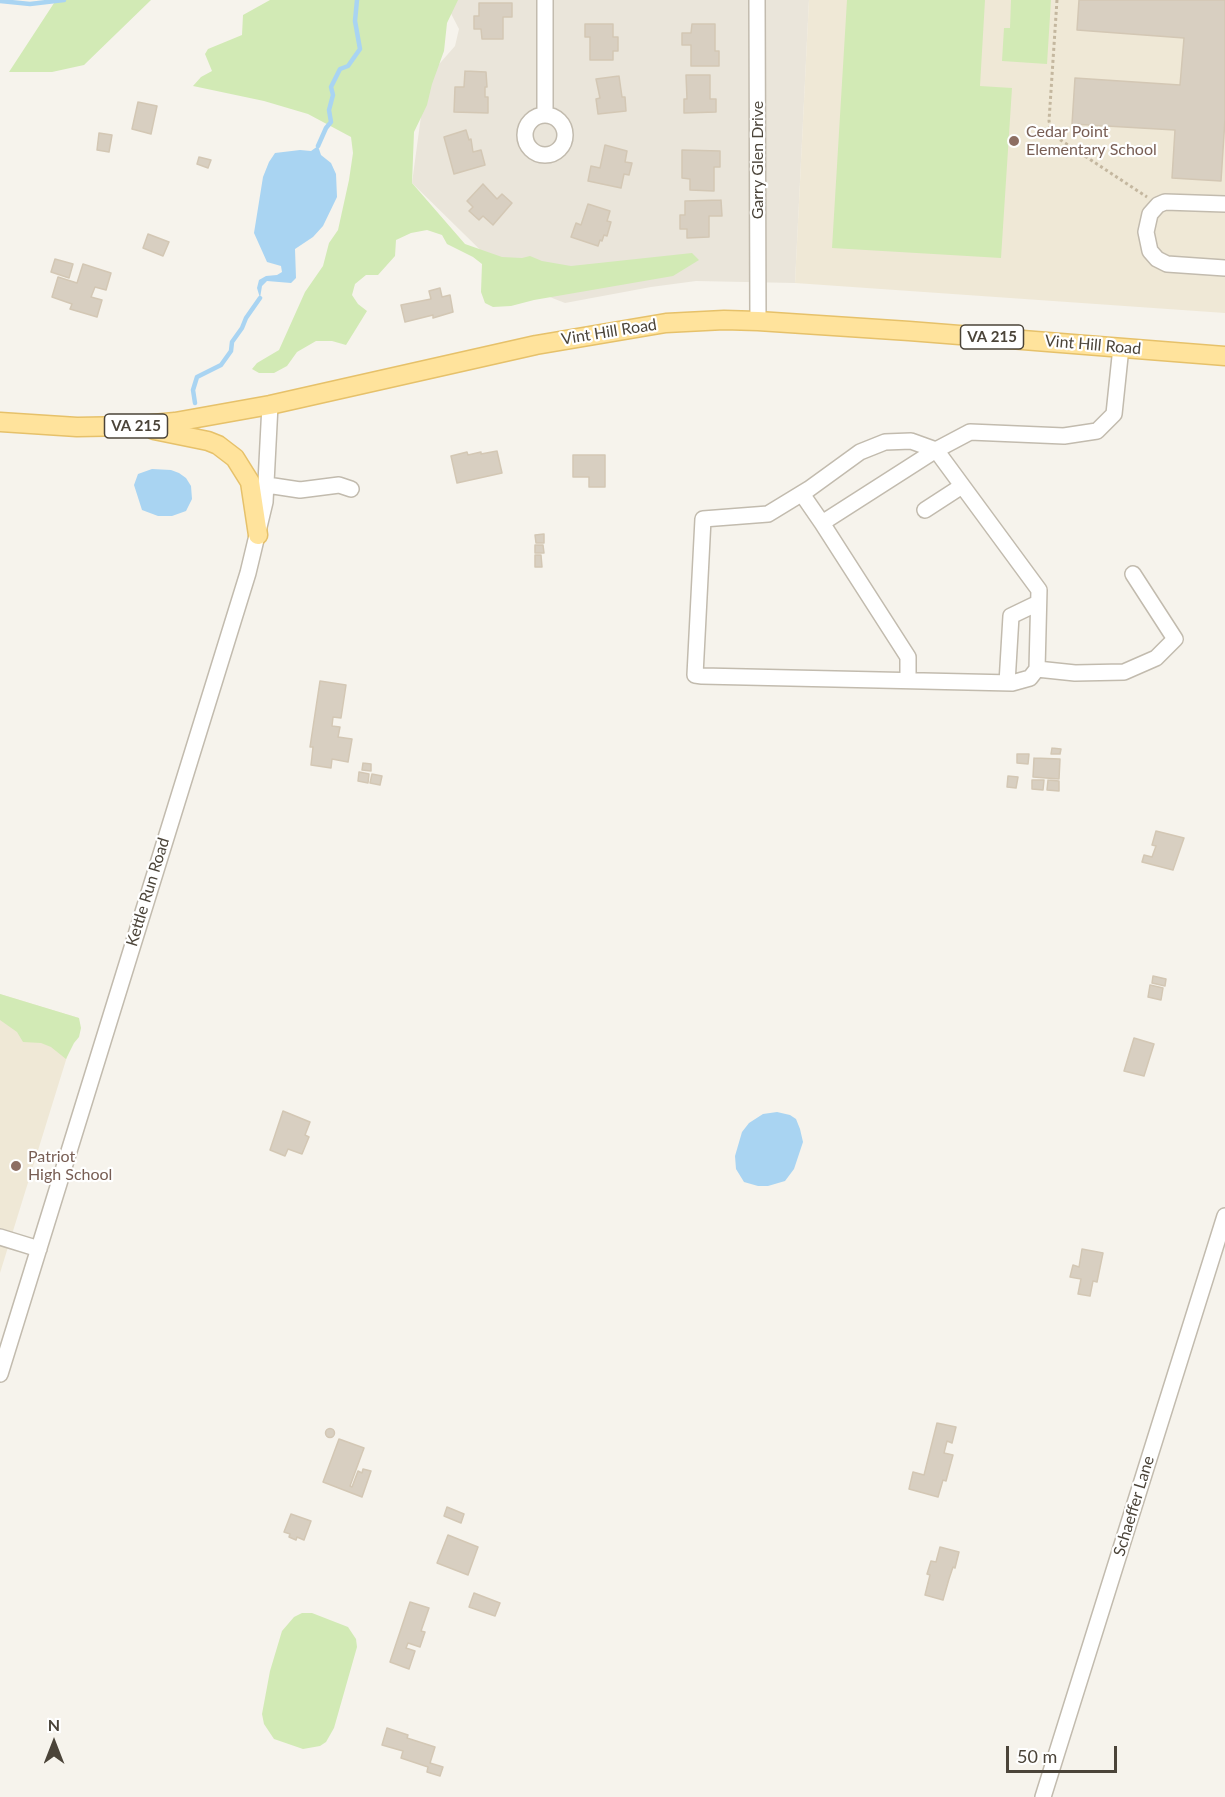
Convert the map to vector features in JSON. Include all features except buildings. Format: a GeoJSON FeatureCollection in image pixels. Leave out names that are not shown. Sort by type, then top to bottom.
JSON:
{"type":"FeatureCollection","features":[{"type":"Feature","properties":{"kind":"main road","name":"Vint Hill Road"},"geometry":{"type":"LineString","coordinates":[[0,422],[77,427],[132,426],[204,418],[536,345],[666,323],[758,321],[1225,356]]}},
{"type":"Feature","properties":{"kind":"main road"},"geometry":{"type":"LineString","coordinates":[[132,426],[208,441],[228,452],[241,465],[250,482],[258,535]]}},
{"type":"Feature","properties":{"kind":"street"},"geometry":{"type":"LineString","coordinates":[[545,0],[545,115]]}},
{"type":"Feature","properties":{"kind":"street","name":"Garry Glen Drive"},"geometry":{"type":"LineString","coordinates":[[757,0],[758,321]]}},
{"type":"Feature","properties":{"kind":"street"},"geometry":{"type":"LineString","coordinates":[[1225,204],[1176,201],[1158,205],[1150,214],[1146,232],[1150,251],[1157,259],[1167,264],[1225,267]]}},
{"type":"Feature","properties":{"kind":"street"},"geometry":{"type":"LineString","coordinates":[[822,523],[936,450],[970,432],[1064,436],[1097,432],[1114,414],[1121,347]]}},
{"type":"Feature","properties":{"kind":"street","name":"Kettle Run Road"},"geometry":{"type":"LineString","coordinates":[[0,1374],[258,535],[267,485],[270,405]]}},
{"type":"Feature","properties":{"kind":"street"},"geometry":{"type":"LineString","coordinates":[[911,441],[936,450],[1039,590],[1037,669],[1030,678],[1007,683],[695,675],[703,519],[768,514],[802,494],[860,452],[885,442],[911,441]]}},
{"type":"Feature","properties":{"kind":"street"},"geometry":{"type":"LineString","coordinates":[[267,485],[300,490],[339,485],[351,489]]}},
{"type":"Feature","properties":{"kind":"street"},"geometry":{"type":"LineString","coordinates":[[925,510],[962,486]]}},
{"type":"Feature","properties":{"kind":"street"},"geometry":{"type":"LineString","coordinates":[[802,494],[908,657],[908,680]]}},
{"type":"Feature","properties":{"kind":"street"},"geometry":{"type":"LineString","coordinates":[[1037,669],[1076,673],[1124,672],[1156,658],[1175,639],[1132,574]]}},
{"type":"Feature","properties":{"kind":"street"},"geometry":{"type":"LineString","coordinates":[[1007,683],[1011,616],[1038,603]]}},
{"type":"Feature","properties":{"kind":"street","name":"Schaeffer Lane"},"geometry":{"type":"LineString","coordinates":[[1043,1797],[1225,1216]]}},
{"type":"Feature","properties":{"kind":"street"},"geometry":{"type":"LineString","coordinates":[[0,1237],[39,1249]]}},
{"type":"Feature","properties":{"kind":"path"},"geometry":{"type":"LineString","coordinates":[[1057,0],[1049,121],[1051,130],[1056,137],[1158,205]]}},
{"type":"Feature","properties":{"kind":"shaded area"},"geometry":{"type":"Polygon","coordinates":[[[444,0],[809,0],[795,283],[696,281],[565,303],[514,283],[412,183],[426,79],[455,46],[459,29],[444,0]]]}},
{"type":"Feature","properties":{"kind":"shaded area","name":"Cedar Point Elementary School"},"geometry":{"type":"Polygon","coordinates":[[[809,0],[1225,0],[1225,313],[795,283],[809,0]]]}},
{"type":"Feature","properties":{"kind":"shaded area","name":"Patriot High School"},"geometry":{"type":"Polygon","coordinates":[[[0,994],[79,1018],[0,1273],[0,994]]]}},
{"type":"Feature","properties":{"kind":"green space"},"geometry":{"type":"Polygon","coordinates":[[[56,0],[151,0],[84,65],[52,72],[9,72],[56,0]]]}},
{"type":"Feature","properties":{"kind":"green space"},"geometry":{"type":"Polygon","coordinates":[[[270,0],[458,0],[447,23],[444,51],[427,105],[414,132],[412,183],[465,244],[502,257],[530,256],[542,261],[571,266],[692,253],[699,260],[673,276],[511,306],[493,307],[485,303],[481,292],[482,264],[447,244],[442,235],[427,230],[411,233],[396,240],[395,256],[378,275],[366,275],[355,284],[352,295],[367,311],[346,345],[332,341],[316,341],[297,352],[287,366],[274,373],[259,373],[252,369],[257,363],[279,350],[305,292],[323,266],[329,243],[338,230],[353,153],[351,137],[308,114],[264,101],[193,86],[201,77],[212,71],[205,54],[208,49],[242,35],[243,15],[270,0]]]}},
{"type":"Feature","properties":{"kind":"green space"},"geometry":{"type":"Polygon","coordinates":[[[847,0],[985,0],[980,86],[1012,88],[1001,258],[832,248],[847,0]]]}},
{"type":"Feature","properties":{"kind":"green space"},"geometry":{"type":"Polygon","coordinates":[[[1011,0],[1051,0],[1047,64],[1002,61],[1004,28],[1010,28],[1011,0]]]}},
{"type":"Feature","properties":{"kind":"green space"},"geometry":{"type":"Polygon","coordinates":[[[0,994],[79,1018],[81,1028],[79,1037],[66,1059],[51,1047],[41,1043],[23,1042],[17,1032],[0,1020],[0,994]]]}},
{"type":"Feature","properties":{"kind":"green space"},"geometry":{"type":"Polygon","coordinates":[[[302,1613],[312,1613],[348,1627],[356,1639],[357,1647],[334,1728],[326,1742],[320,1746],[303,1749],[274,1739],[264,1724],[262,1714],[270,1671],[282,1631],[294,1617],[302,1613]]]}},
{"type":"Feature","properties":{"kind":"water"},"geometry":{"type":"Polygon","coordinates":[[[318,146],[321,155],[331,163],[336,174],[337,197],[323,226],[313,237],[295,249],[296,278],[291,283],[267,281],[262,286],[260,298],[257,288],[259,280],[282,272],[281,266],[267,262],[254,233],[263,177],[275,153],[311,151],[318,146]]]}},
{"type":"Feature","properties":{"kind":"water"},"geometry":{"type":"Polygon","coordinates":[[[152,469],[171,470],[186,478],[191,486],[192,499],[186,511],[172,516],[158,516],[142,510],[134,485],[138,474],[152,469]]]}},
{"type":"Feature","properties":{"kind":"water"},"geometry":{"type":"Polygon","coordinates":[[[777,1112],[796,1119],[800,1129],[803,1142],[794,1169],[785,1181],[768,1186],[744,1182],[736,1169],[735,1156],[742,1132],[749,1123],[763,1114],[777,1112]]]}},
{"type":"Feature","properties":{"kind":"waterway"},"geometry":{"type":"LineString","coordinates":[[0,1],[30,4],[64,0]]}},
{"type":"Feature","properties":{"kind":"waterway"},"geometry":{"type":"LineString","coordinates":[[318,146],[331,122],[329,110],[333,95],[331,87],[340,69],[348,66],[360,49],[355,21],[357,0]]}},
{"type":"Feature","properties":{"kind":"waterway"},"geometry":{"type":"LineString","coordinates":[[195,403],[193,390],[197,377],[221,365],[231,351],[232,342],[260,298]]}},
{"type":"Feature","properties":{"kind":"place","name":"Cedar Point Elementary School"},"geometry":{"type":"Point","coordinates":[1014,141]}},
{"type":"Feature","properties":{"kind":"place","name":"Patriot High School"},"geometry":{"type":"Point","coordinates":[16,1166]}}]}
